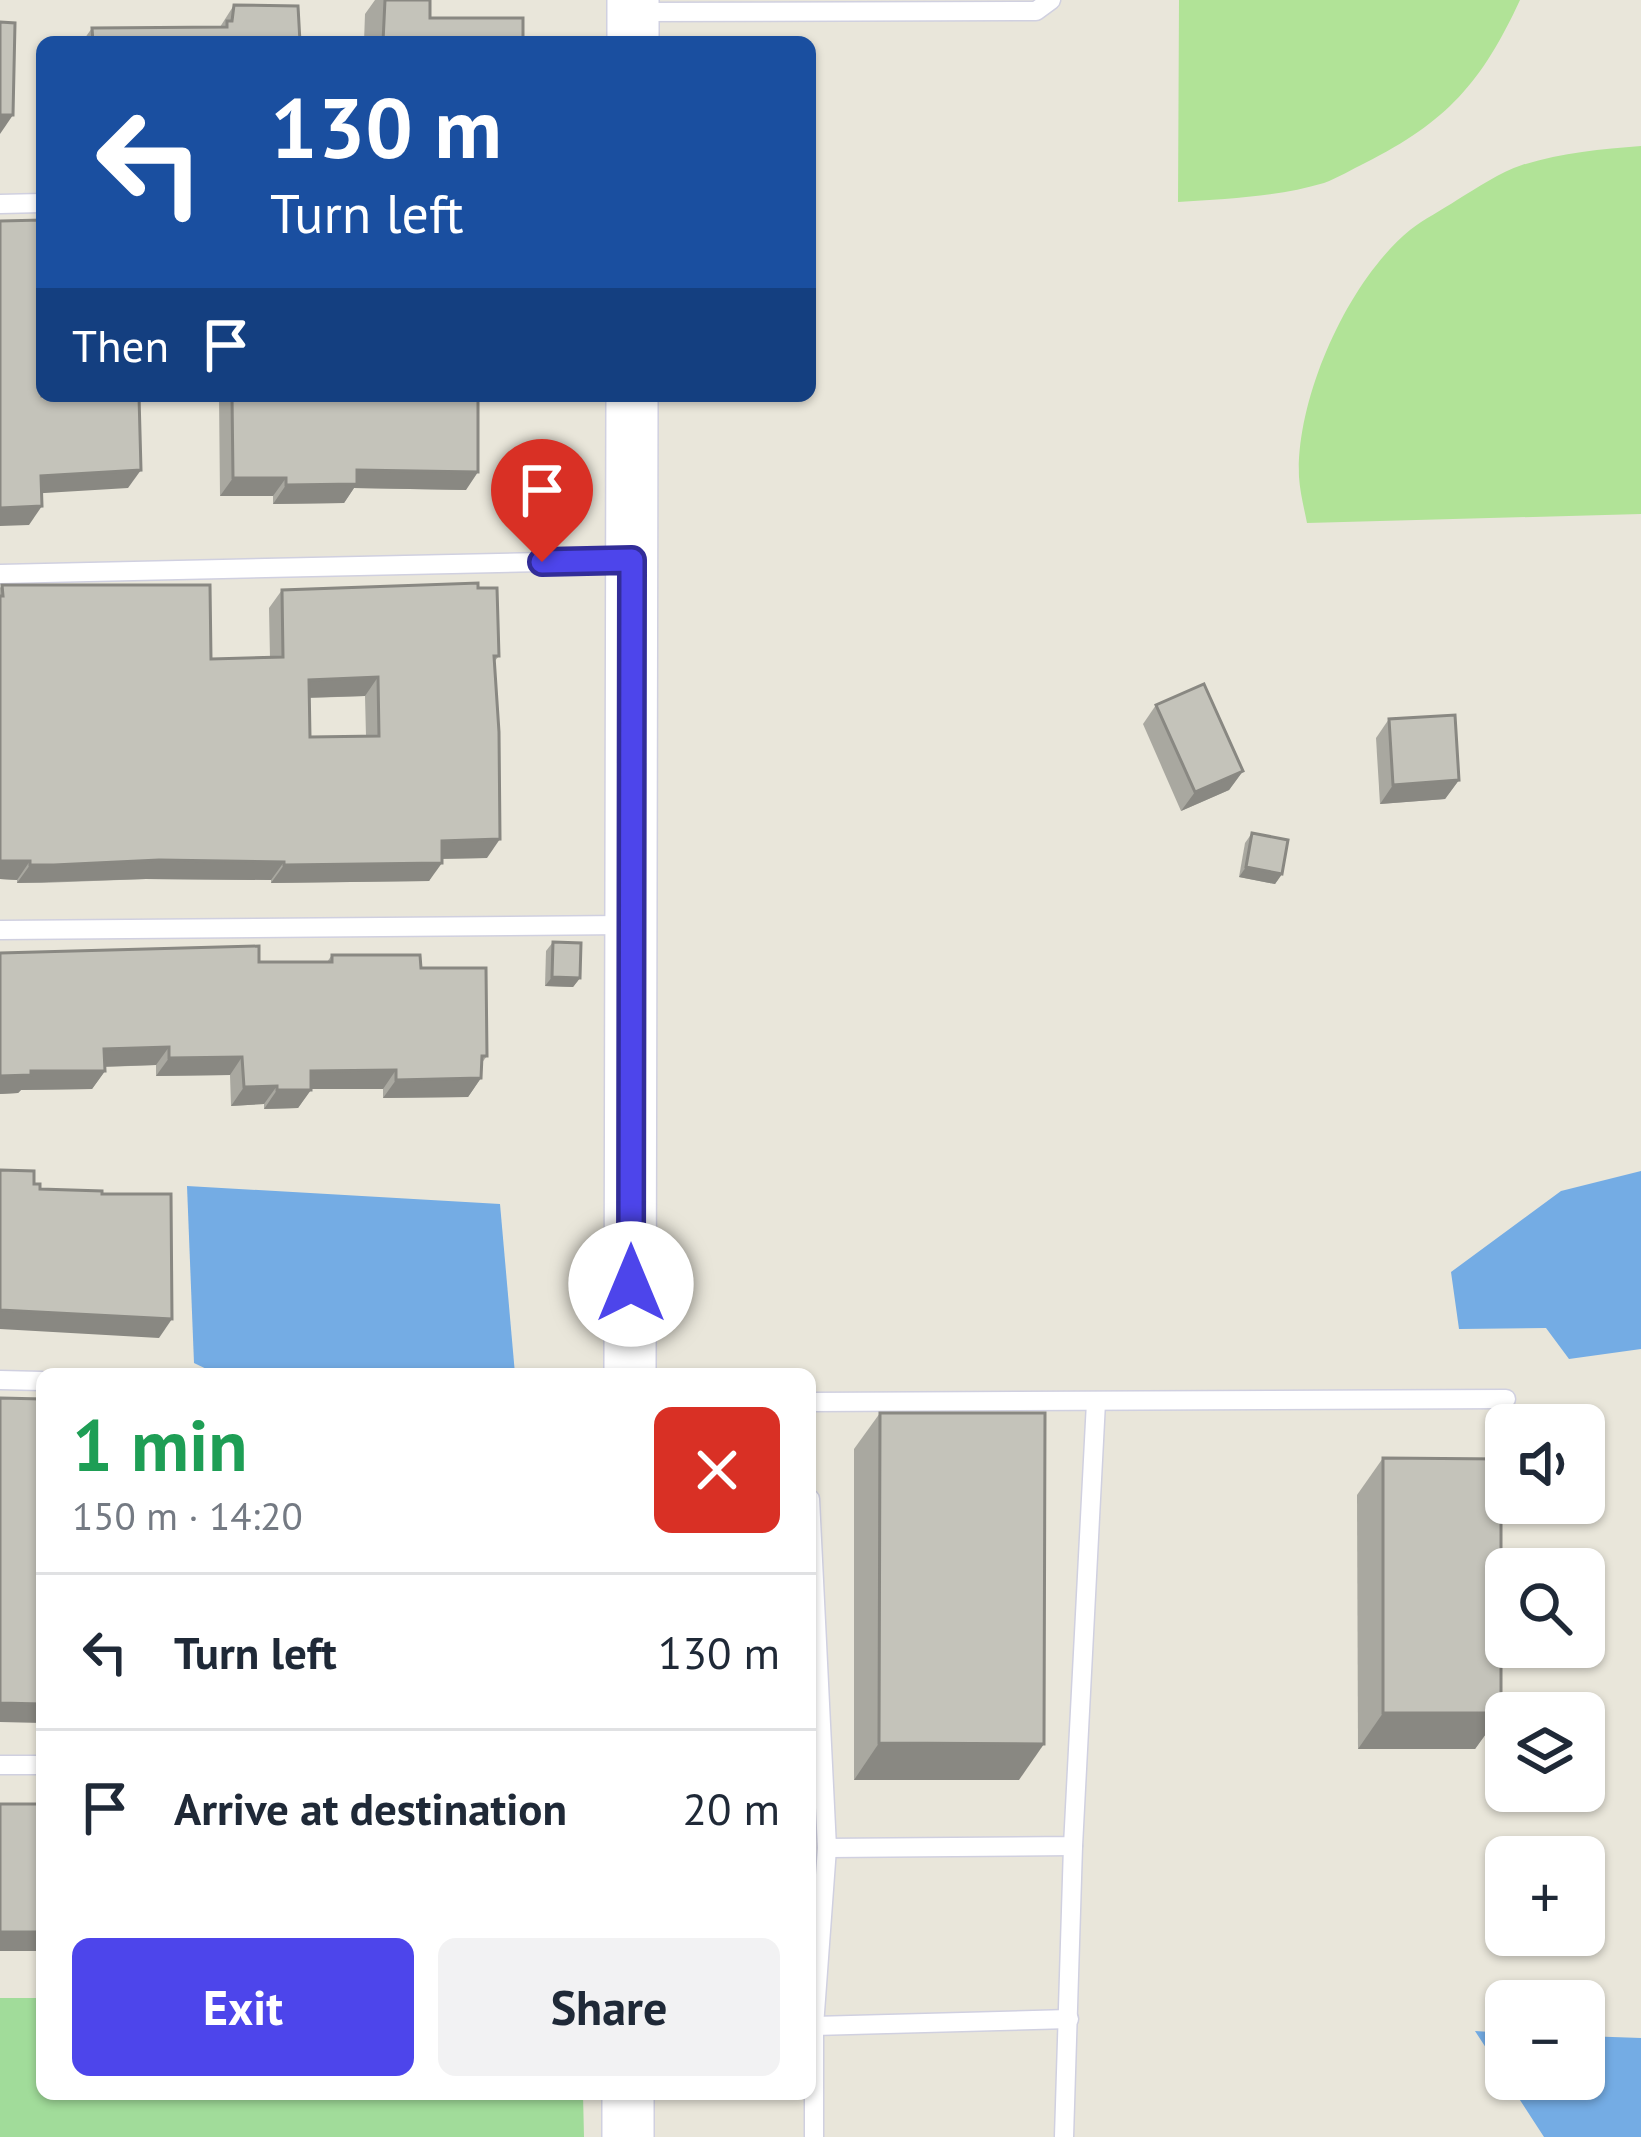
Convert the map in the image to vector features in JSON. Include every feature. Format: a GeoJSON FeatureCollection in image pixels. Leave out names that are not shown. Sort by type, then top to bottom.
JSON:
{"type":"FeatureCollection","features":[{"type":"Feature","properties":{"kind":"street"},"geometry":{"type":"LineString","coordinates":[[630,1368],[632,402]]}},
{"type":"Feature","properties":{"kind":"street"},"geometry":{"type":"LineString","coordinates":[[628,2100],[628,2137]]}},
{"type":"Feature","properties":{"kind":"lane"},"geometry":{"type":"LineString","coordinates":[[633,18],[756,6],[1036,11],[1051,0]]}},
{"type":"Feature","properties":{"kind":"lane"},"geometry":{"type":"LineString","coordinates":[[0,204],[36,203]]}},
{"type":"Feature","properties":{"kind":"lane"},"geometry":{"type":"LineString","coordinates":[[0,574],[632,560]]}},
{"type":"Feature","properties":{"kind":"lane"},"geometry":{"type":"LineString","coordinates":[[0,930],[631,925]]}},
{"type":"Feature","properties":{"kind":"lane"},"geometry":{"type":"LineString","coordinates":[[0,1380],[36,1381]]}},
{"type":"Feature","properties":{"kind":"lane"},"geometry":{"type":"LineString","coordinates":[[816,1402],[1506,1399]]}},
{"type":"Feature","properties":{"kind":"lane"},"geometry":{"type":"LineString","coordinates":[[1064,2137],[1073,1846],[1096,1402]]}},
{"type":"Feature","properties":{"kind":"lane"},"geometry":{"type":"LineString","coordinates":[[816,1630],[826,1848],[816,1996]]}},
{"type":"Feature","properties":{"kind":"lane"},"geometry":{"type":"LineString","coordinates":[[0,1765],[36,1765]]}},
{"type":"Feature","properties":{"kind":"lane"},"geometry":{"type":"LineString","coordinates":[[826,1848],[1073,1846]]}},
{"type":"Feature","properties":{"kind":"lane"},"geometry":{"type":"LineString","coordinates":[[816,2026],[1069,2019]]}},
{"type":"Feature","properties":{"kind":"lane"},"geometry":{"type":"LineString","coordinates":[[814,2100],[814,2137]]}},
{"type":"Feature","properties":{"kind":"green space"},"geometry":{"type":"Polygon","coordinates":[[[1179,0],[1520,0],[1491,54],[1459,97],[1394,148],[1306,188],[1178,202],[1179,0]]]}},
{"type":"Feature","properties":{"kind":"green space"},"geometry":{"type":"Polygon","coordinates":[[[1641,146],[1641,514],[1307,523],[1299,477],[1300,446],[1316,377],[1347,309],[1387,252],[1421,222],[1514,168],[1566,155],[1641,146]]]}},
{"type":"Feature","properties":{"kind":"green space"},"geometry":{"type":"Polygon","coordinates":[[[0,1998],[36,1998],[36,2100],[583,2100],[584,2137],[0,2137],[0,1998]]]}},
{"type":"Feature","properties":{"kind":"water"},"geometry":{"type":"Polygon","coordinates":[[[1641,1171],[1641,1349],[1569,1359],[1546,1328],[1459,1329],[1451,1272],[1561,1191],[1641,1171]]]}},
{"type":"Feature","properties":{"kind":"water"},"geometry":{"type":"Polygon","coordinates":[[[187,1186],[500,1204],[514,1368],[204,1368],[194,1363],[187,1186]]]}},
{"type":"Feature","properties":{"kind":"water"},"geometry":{"type":"Polygon","coordinates":[[[1605,2037],[1641,2038],[1641,2137],[1544,2137],[1520,2100],[1605,2100],[1605,2037]]]}},
{"type":"Feature","properties":{"kind":"building"},"geometry":{"type":"Polygon","coordinates":[[[385,0],[430,0],[430,18],[523,18],[523,36],[383,36],[385,0]]]}},
{"type":"Feature","properties":{"kind":"building"},"geometry":{"type":"Polygon","coordinates":[[[234,5],[298,6],[300,36],[93,36],[92,28],[227,27],[227,21],[232,21],[234,5]]]}},
{"type":"Feature","properties":{"kind":"building"},"geometry":{"type":"Polygon","coordinates":[[[0,22],[15,23],[13,115],[0,115],[0,22]]]}},
{"type":"Feature","properties":{"kind":"building"},"geometry":{"type":"Polygon","coordinates":[[[36,220],[36,402],[139,402],[141,470],[41,476],[42,506],[0,508],[0,221],[36,220]]]}},
{"type":"Feature","properties":{"kind":"building"},"geometry":{"type":"Polygon","coordinates":[[[232,402],[478,402],[478,472],[357,470],[357,484],[286,485],[286,478],[233,478],[232,402]]]}},
{"type":"Feature","properties":{"kind":"building"},"geometry":{"type":"Polygon","coordinates":[[[478,583],[478,588],[497,588],[499,656],[494,656],[500,839],[442,841],[442,863],[284,865],[159,860],[30,865],[30,861],[0,861],[2,585],[210,585],[211,659],[283,657],[282,590],[478,583]],[[378,677],[309,680],[310,737],[379,736],[378,677]]]}},
{"type":"Feature","properties":{"kind":"building"},"geometry":{"type":"Polygon","coordinates":[[[1204,684],[1243,771],[1195,792],[1156,705],[1204,684]]]}},
{"type":"Feature","properties":{"kind":"building"},"geometry":{"type":"Polygon","coordinates":[[[1455,715],[1459,780],[1393,785],[1389,719],[1455,715]]]}},
{"type":"Feature","properties":{"kind":"building"},"geometry":{"type":"Polygon","coordinates":[[[1252,833],[1288,840],[1282,874],[1246,867],[1252,833]]]}},
{"type":"Feature","properties":{"kind":"building"},"geometry":{"type":"Polygon","coordinates":[[[553,942],[581,943],[580,978],[552,977],[553,942]]]}},
{"type":"Feature","properties":{"kind":"building"},"geometry":{"type":"Polygon","coordinates":[[[259,946],[259,962],[332,962],[332,955],[420,955],[421,968],[486,968],[487,1056],[482,1056],[481,1078],[396,1080],[396,1070],[311,1071],[311,1090],[244,1087],[242,1057],[169,1058],[169,1047],[104,1049],[105,1071],[0,1076],[0,953],[259,946]]]}},
{"type":"Feature","properties":{"kind":"building"},"geometry":{"type":"Polygon","coordinates":[[[0,1170],[34,1171],[34,1184],[40,1184],[40,1189],[171,1194],[172,1319],[0,1310],[0,1170]]]}},
{"type":"Feature","properties":{"kind":"building"},"geometry":{"type":"Polygon","coordinates":[[[0,1398],[36,1399],[36,1704],[0,1703],[0,1398]]]}},
{"type":"Feature","properties":{"kind":"building"},"geometry":{"type":"Polygon","coordinates":[[[880,1413],[1045,1413],[1044,1744],[879,1743],[880,1413]]]}},
{"type":"Feature","properties":{"kind":"building"},"geometry":{"type":"Polygon","coordinates":[[[1383,1458],[1485,1459],[1485,1524],[1501,1524],[1501,1548],[1485,1548],[1485,1668],[1501,1668],[1501,1692],[1485,1692],[1485,1713],[1383,1713],[1383,1458]]]}},
{"type":"Feature","properties":{"kind":"building"},"geometry":{"type":"Polygon","coordinates":[[[0,1804],[36,1804],[36,1932],[0,1932],[0,1804]]]}},
{"type":"Feature","properties":{"kind":"route"},"geometry":{"type":"LineString","coordinates":[[542,562],[632,560],[631,1284]]}}]}
